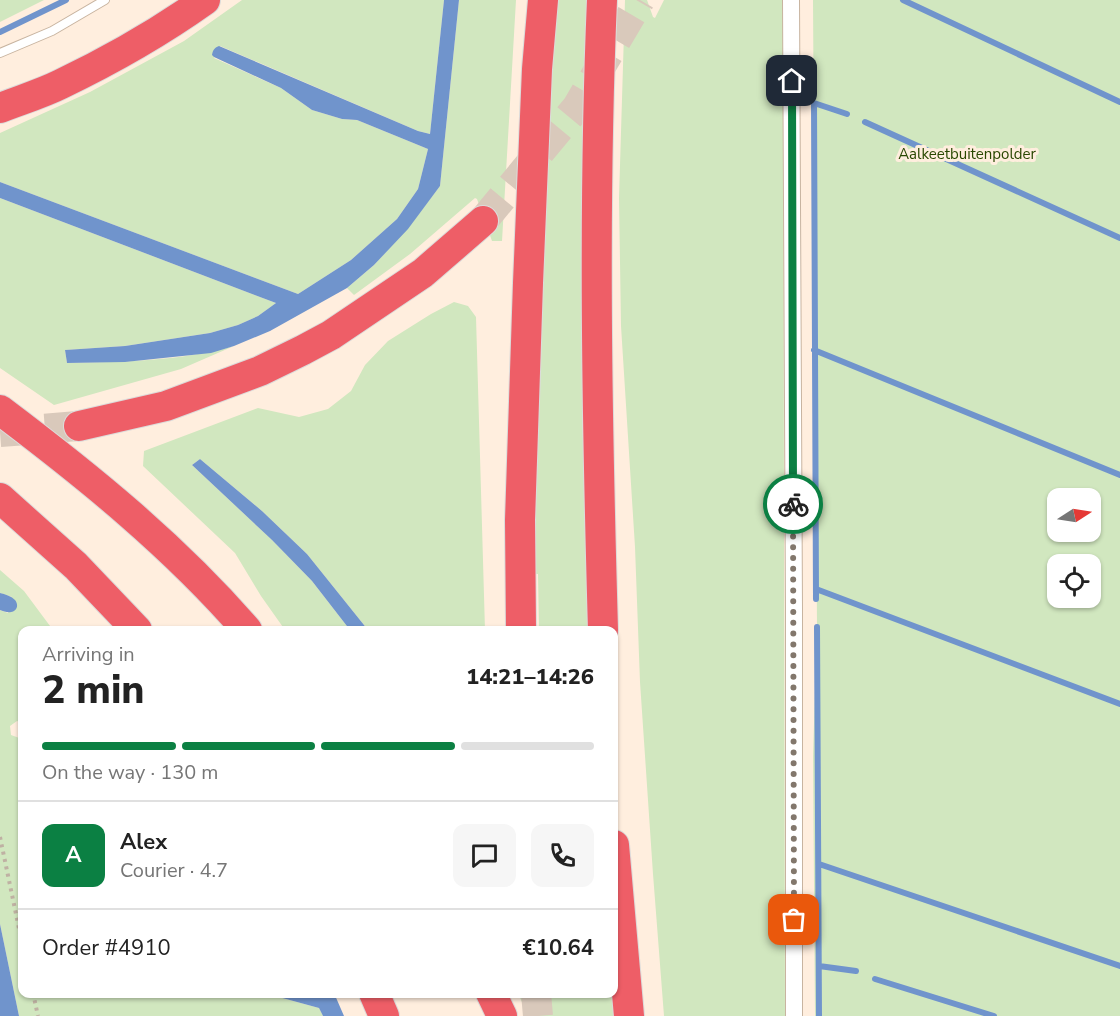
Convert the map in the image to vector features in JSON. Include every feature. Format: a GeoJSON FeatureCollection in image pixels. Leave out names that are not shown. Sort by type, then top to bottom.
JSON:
{"type":"FeatureCollection","features":[{"type":"Feature","properties":{"kind":"highway"},"geometry":{"type":"LineString","coordinates":[[0,108],[59,85],[124,52],[205,0]]}},
{"type":"Feature","properties":{"kind":"highway"},"geometry":{"type":"LineString","coordinates":[[521,626],[521,509],[527,306],[537,69],[543,0]]}},
{"type":"Feature","properties":{"kind":"highway"},"geometry":{"type":"LineString","coordinates":[[602,0],[598,88],[596,253],[603,626]]}},
{"type":"Feature","properties":{"kind":"highway"},"geometry":{"type":"LineString","coordinates":[[79,426],[166,406],[281,361],[331,335],[423,273],[483,220]]}},
{"type":"Feature","properties":{"kind":"highway"},"geometry":{"type":"LineString","coordinates":[[0,410],[59,454],[135,517],[188,566],[243,626]]}},
{"type":"Feature","properties":{"kind":"highway"},"geometry":{"type":"LineString","coordinates":[[0,498],[76,566],[133,626]]}},
{"type":"Feature","properties":{"kind":"highway"},"geometry":{"type":"LineString","coordinates":[[618,891],[629,1016]]}},
{"type":"Feature","properties":{"kind":"highway"},"geometry":{"type":"LineString","coordinates":[[376,998],[384,1016]]}},
{"type":"Feature","properties":{"kind":"highway"},"geometry":{"type":"LineString","coordinates":[[493,998],[502,1016]]}},
{"type":"Feature","properties":{"kind":"street"},"geometry":{"type":"LineString","coordinates":[[791,0],[794,1016]]}},
{"type":"Feature","properties":{"kind":"lane"},"geometry":{"type":"LineString","coordinates":[[0,53],[52,31],[105,0]]}},
{"type":"Feature","properties":{"kind":"path"},"geometry":{"type":"LineString","coordinates":[[0,837],[18,924]]}},
{"type":"Feature","properties":{"kind":"path"},"geometry":{"type":"LineString","coordinates":[[34,998],[38,1016]]}},
{"type":"Feature","properties":{"kind":"green space"},"geometry":{"type":"Polygon","coordinates":[[[0,0],[44,0],[0,22],[0,0]]]}},
{"type":"Feature","properties":{"kind":"green space"},"geometry":{"type":"Polygon","coordinates":[[[242,0],[444,0],[430,134],[418,131],[220,46],[214,58],[281,88],[312,110],[342,119],[357,120],[428,149],[418,189],[397,219],[351,260],[298,294],[0,182],[0,133],[90,92],[184,41],[242,0]]]}},
{"type":"Feature","properties":{"kind":"green space"},"geometry":{"type":"Polygon","coordinates":[[[459,0],[516,0],[502,241],[492,241],[475,198],[410,254],[354,295],[347,288],[374,265],[407,229],[440,186],[459,0]]]}},
{"type":"Feature","properties":{"kind":"green space"},"geometry":{"type":"Polygon","coordinates":[[[553,0],[588,0],[583,217],[582,412],[590,626],[539,626],[534,476],[553,0]]]}},
{"type":"Feature","properties":{"kind":"green space"},"geometry":{"type":"Polygon","coordinates":[[[625,0],[647,0],[655,18],[664,0],[783,0],[785,1016],[664,1016],[640,682],[635,547],[621,326],[619,198],[625,0]]]}},
{"type":"Feature","properties":{"kind":"green space","name":"Aalkeetbuitenpolder"},"geometry":{"type":"Polygon","coordinates":[[[813,0],[1120,0],[1120,1016],[815,1016],[813,756],[817,627],[813,0]]]}},
{"type":"Feature","properties":{"kind":"green space"},"geometry":{"type":"Polygon","coordinates":[[[0,198],[276,303],[258,316],[238,325],[210,333],[125,346],[65,350],[67,363],[88,363],[172,358],[234,346],[181,369],[54,405],[0,368],[0,198]]]}},
{"type":"Feature","properties":{"kind":"green space"},"geometry":{"type":"Polygon","coordinates":[[[454,302],[468,306],[476,317],[485,626],[365,626],[307,554],[262,511],[200,459],[192,465],[312,581],[347,626],[282,626],[235,553],[143,466],[144,451],[258,408],[299,417],[328,409],[351,391],[365,365],[388,341],[454,302]]]}},
{"type":"Feature","properties":{"kind":"green space"},"geometry":{"type":"Polygon","coordinates":[[[0,570],[24,591],[50,626],[18,626],[18,721],[10,726],[11,735],[18,738],[18,998],[282,998],[319,1008],[323,1016],[19,1016],[0,924],[0,610],[8,613],[12,597],[0,593],[0,570]]]}},
{"type":"Feature","properties":{"kind":"green space"},"geometry":{"type":"Polygon","coordinates":[[[520,998],[614,998],[616,1016],[528,1016],[520,998]]]}},
{"type":"Feature","properties":{"kind":"water"},"geometry":{"type":"Polygon","coordinates":[[[444,0],[459,0],[440,186],[408,229],[374,265],[347,288],[270,331],[234,346],[211,353],[125,362],[67,363],[65,350],[125,346],[210,333],[238,325],[258,316],[276,303],[0,198],[0,182],[298,294],[351,260],[397,219],[418,189],[428,149],[357,120],[342,119],[312,110],[281,88],[214,57],[213,50],[219,46],[418,131],[430,134],[444,0]]]}},
{"type":"Feature","properties":{"kind":"water"},"geometry":{"type":"Polygon","coordinates":[[[200,459],[262,511],[307,554],[365,626],[347,626],[312,581],[192,465],[200,459]]]}},
{"type":"Feature","properties":{"kind":"water"},"geometry":{"type":"Polygon","coordinates":[[[0,593],[15,600],[17,606],[15,610],[8,612],[0,610],[0,593]]]}},
{"type":"Feature","properties":{"kind":"water"},"geometry":{"type":"Polygon","coordinates":[[[0,924],[19,1016],[0,1016],[0,924]]]}},
{"type":"Feature","properties":{"kind":"water"},"geometry":{"type":"Polygon","coordinates":[[[282,998],[336,998],[344,1016],[323,1016],[319,1008],[282,998]]]}},
{"type":"Feature","properties":{"kind":"waterway"},"geometry":{"type":"LineString","coordinates":[[0,32],[66,0]]}},
{"type":"Feature","properties":{"kind":"waterway"},"geometry":{"type":"LineString","coordinates":[[903,0],[1120,102]]}},
{"type":"Feature","properties":{"kind":"waterway"},"geometry":{"type":"LineString","coordinates":[[816,599],[814,103],[847,114]]}},
{"type":"Feature","properties":{"kind":"waterway"},"geometry":{"type":"LineString","coordinates":[[865,122],[1120,238]]}},
{"type":"Feature","properties":{"kind":"waterway"},"geometry":{"type":"LineString","coordinates":[[814,350],[1120,475]]}},
{"type":"Feature","properties":{"kind":"waterway"},"geometry":{"type":"LineString","coordinates":[[816,589],[1120,704]]}},
{"type":"Feature","properties":{"kind":"waterway"},"geometry":{"type":"LineString","coordinates":[[817,627],[819,1016]]}},
{"type":"Feature","properties":{"kind":"waterway"},"geometry":{"type":"LineString","coordinates":[[819,864],[1120,966]]}},
{"type":"Feature","properties":{"kind":"waterway"},"geometry":{"type":"LineString","coordinates":[[819,966],[856,971]]}},
{"type":"Feature","properties":{"kind":"waterway"},"geometry":{"type":"LineString","coordinates":[[875,979],[994,1016]]}},
{"type":"Feature","properties":{"kind":"tunnel"},"geometry":{"type":"LineString","coordinates":[[483,221],[577,107],[640,0]]}},
{"type":"Feature","properties":{"kind":"tunnel"},"geometry":{"type":"LineString","coordinates":[[0,432],[79,426]]}},
{"type":"Feature","properties":{"kind":"tunnel"},"geometry":{"type":"LineString","coordinates":[[536,998],[538,1016]]}},
{"type":"Feature","properties":{"kind":"way so far"},"geometry":{"type":"LineString","coordinates":[[793,504],[794,920]]}},
{"type":"Feature","properties":{"kind":"route"},"geometry":{"type":"LineString","coordinates":[[792,81],[793,504]]}}]}
